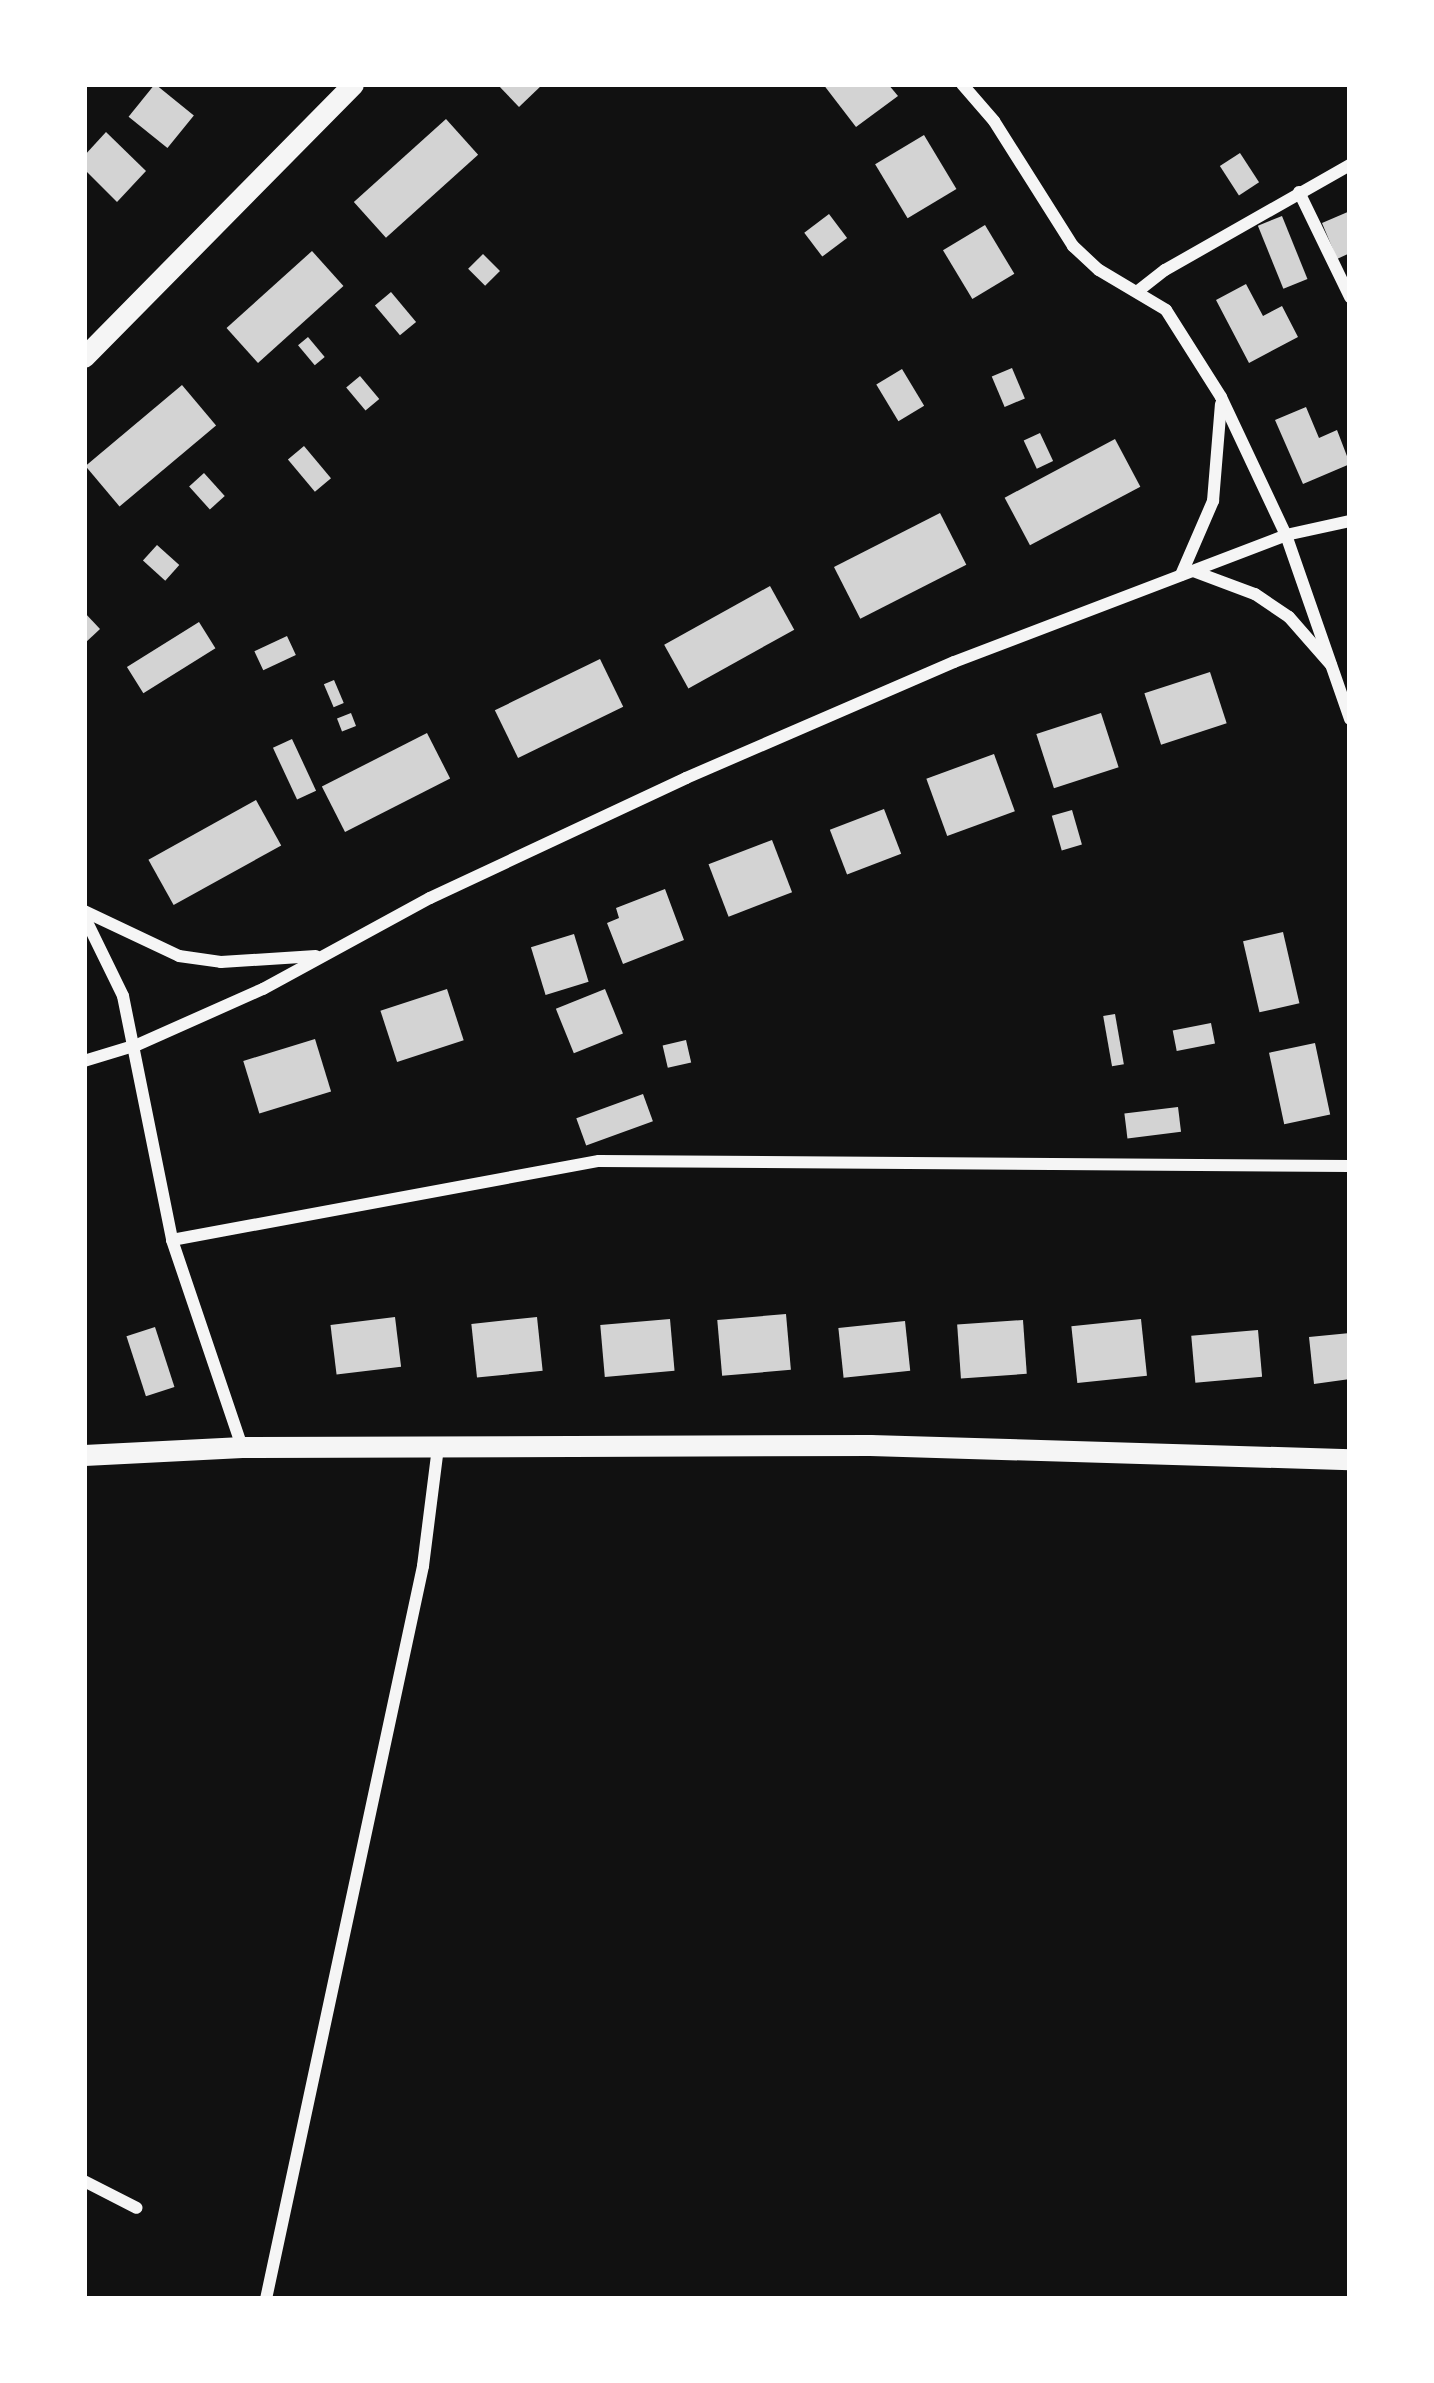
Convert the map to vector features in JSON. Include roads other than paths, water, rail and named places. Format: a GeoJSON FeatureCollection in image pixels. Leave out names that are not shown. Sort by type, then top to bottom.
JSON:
{"type":"FeatureCollection","features":[{"type":"Feature","properties":{"kind":"street"},"geometry":{"type":"LineString","coordinates":[[84,357],[353,84]]}},
{"type":"Feature","properties":{"kind":"street"},"geometry":{"type":"LineString","coordinates":[[962,84],[994,121],[1073,246],[1100,270],[1166,310],[1221,397],[1286,535],[1350,719]]}},
{"type":"Feature","properties":{"kind":"street"},"geometry":{"type":"LineString","coordinates":[[1138,291],[1350,165]]}},
{"type":"Feature","properties":{"kind":"street"},"geometry":{"type":"LineString","coordinates":[[1299,192],[1350,297]]}},
{"type":"Feature","properties":{"kind":"street"},"geometry":{"type":"LineString","coordinates":[[1187,573],[1213,501],[1221,397]]}},
{"type":"Feature","properties":{"kind":"street"},"geometry":{"type":"LineString","coordinates":[[84,1061],[136,1045],[323,956],[430,898],[686,778],[954,662],[1286,535],[1350,521]]}},
{"type":"Feature","properties":{"kind":"street"},"geometry":{"type":"LineString","coordinates":[[1187,573],[1256,594],[1288,617],[1335,670]]}},
{"type":"Feature","properties":{"kind":"street"},"geometry":{"type":"LineString","coordinates":[[84,914],[179,956],[221,962],[323,956]]}},
{"type":"Feature","properties":{"kind":"street"},"geometry":{"type":"LineString","coordinates":[[84,914],[102,944],[136,1045],[172,1240],[242,1447]]}},
{"type":"Feature","properties":{"kind":"street"},"geometry":{"type":"LineString","coordinates":[[172,1240],[598,1161],[1350,1166]]}},
{"type":"Feature","properties":{"kind":"street"},"geometry":{"type":"LineString","coordinates":[[84,1455],[242,1447],[871,1445],[1350,1459]]}},
{"type":"Feature","properties":{"kind":"street"},"geometry":{"type":"LineString","coordinates":[[266,2299],[423,1566],[438,1447]]}},
{"type":"Feature","properties":{"kind":"street"},"geometry":{"type":"LineString","coordinates":[[84,2181],[137,2208]]}}]}
